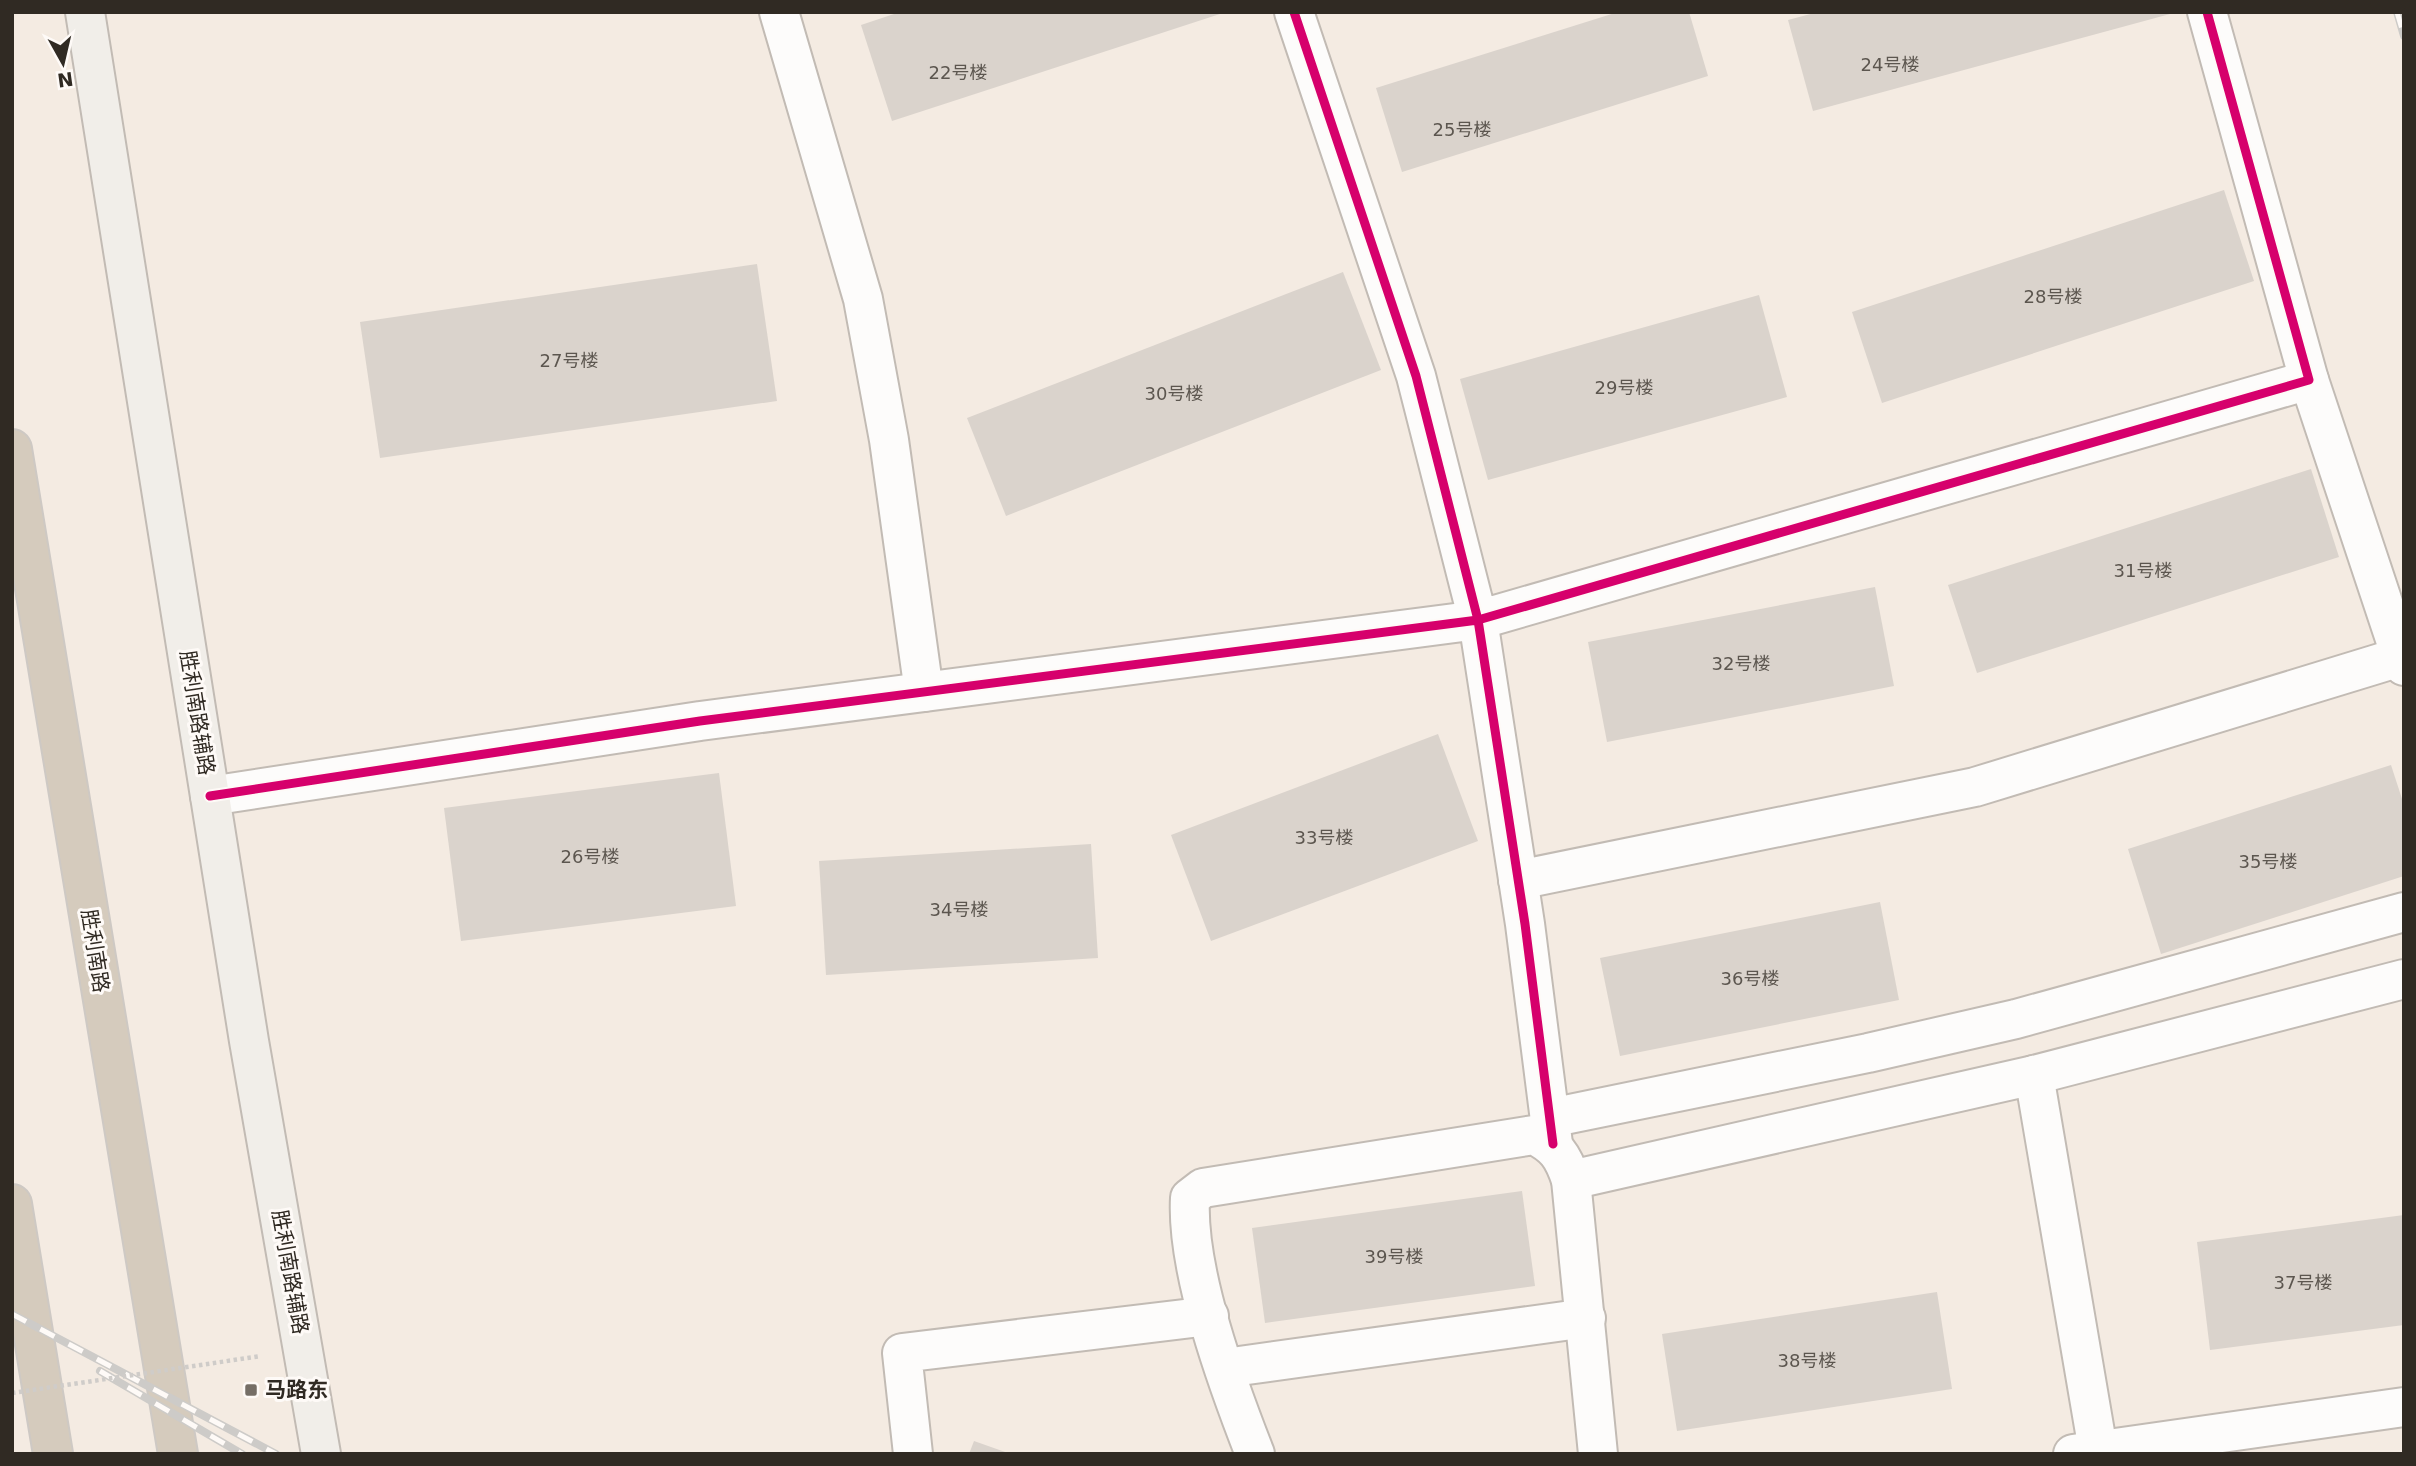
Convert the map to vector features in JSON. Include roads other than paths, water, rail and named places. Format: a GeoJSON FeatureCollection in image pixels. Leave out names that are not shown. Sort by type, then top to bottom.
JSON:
{"type":"FeatureCollection","features":[{"type":"Feature","properties":{"kind":"highway","name":"胜利南路"},"geometry":{"type":"LineString","coordinates":[[12,449],[178,1454]]}},
{"type":"Feature","properties":{"kind":"highway"},"geometry":{"type":"LineString","coordinates":[[12,1204],[54,1454]]}},
{"type":"Feature","properties":{"kind":"main road","name":"胜利南路辅路"},"geometry":{"type":"LineString","coordinates":[[85,12],[210,796],[321,1454]]}},
{"type":"Feature","properties":{"kind":"street"},"geometry":{"type":"LineString","coordinates":[[779,12],[863,299],[890,440],[924,692]]}},
{"type":"Feature","properties":{"kind":"street"},"geometry":{"type":"LineString","coordinates":[[1294,12],[1416,376],[1478,620],[1518,880],[1551,1131],[1571,1180],[1598,1454]]}},
{"type":"Feature","properties":{"kind":"street"},"geometry":{"type":"LineString","coordinates":[[1518,880],[1975,787],[2402,662],[2309,380],[2207,12]]}},
{"type":"Feature","properties":{"kind":"street"},"geometry":{"type":"LineString","coordinates":[[210,796],[700,721],[1478,620],[2309,380]]}},
{"type":"Feature","properties":{"kind":"street"},"geometry":{"type":"LineString","coordinates":[[1255,1454],[1209,1316],[1189,1216],[1190,1198],[1203,1188],[1534,1135],[2016,1019],[2404,912]]}},
{"type":"Feature","properties":{"kind":"street"},"geometry":{"type":"LineString","coordinates":[[1571,1180],[2034,1075],[2404,979]]}},
{"type":"Feature","properties":{"kind":"street"},"geometry":{"type":"LineString","coordinates":[[2034,1075],[2085,1452],[2404,1407]]}},
{"type":"Feature","properties":{"kind":"street"},"geometry":{"type":"LineString","coordinates":[[913,1454],[902,1353],[1209,1316]]}},
{"type":"Feature","properties":{"kind":"street"},"geometry":{"type":"LineString","coordinates":[[1225,1368],[1586,1318]]}},
{"type":"Feature","properties":{"kind":"railway"},"geometry":{"type":"LineString","coordinates":[[2397,12],[2404,36]]}},
{"type":"Feature","properties":{"kind":"railway"},"geometry":{"type":"LineString","coordinates":[[12,1314],[276,1454]]}},
{"type":"Feature","properties":{"kind":"railway"},"geometry":{"type":"LineString","coordinates":[[100,1371],[242,1454]]}},
{"type":"Feature","properties":{"kind":"place","name":"马路东"},"geometry":{"type":"Point","coordinates":[251,1390]}}]}
